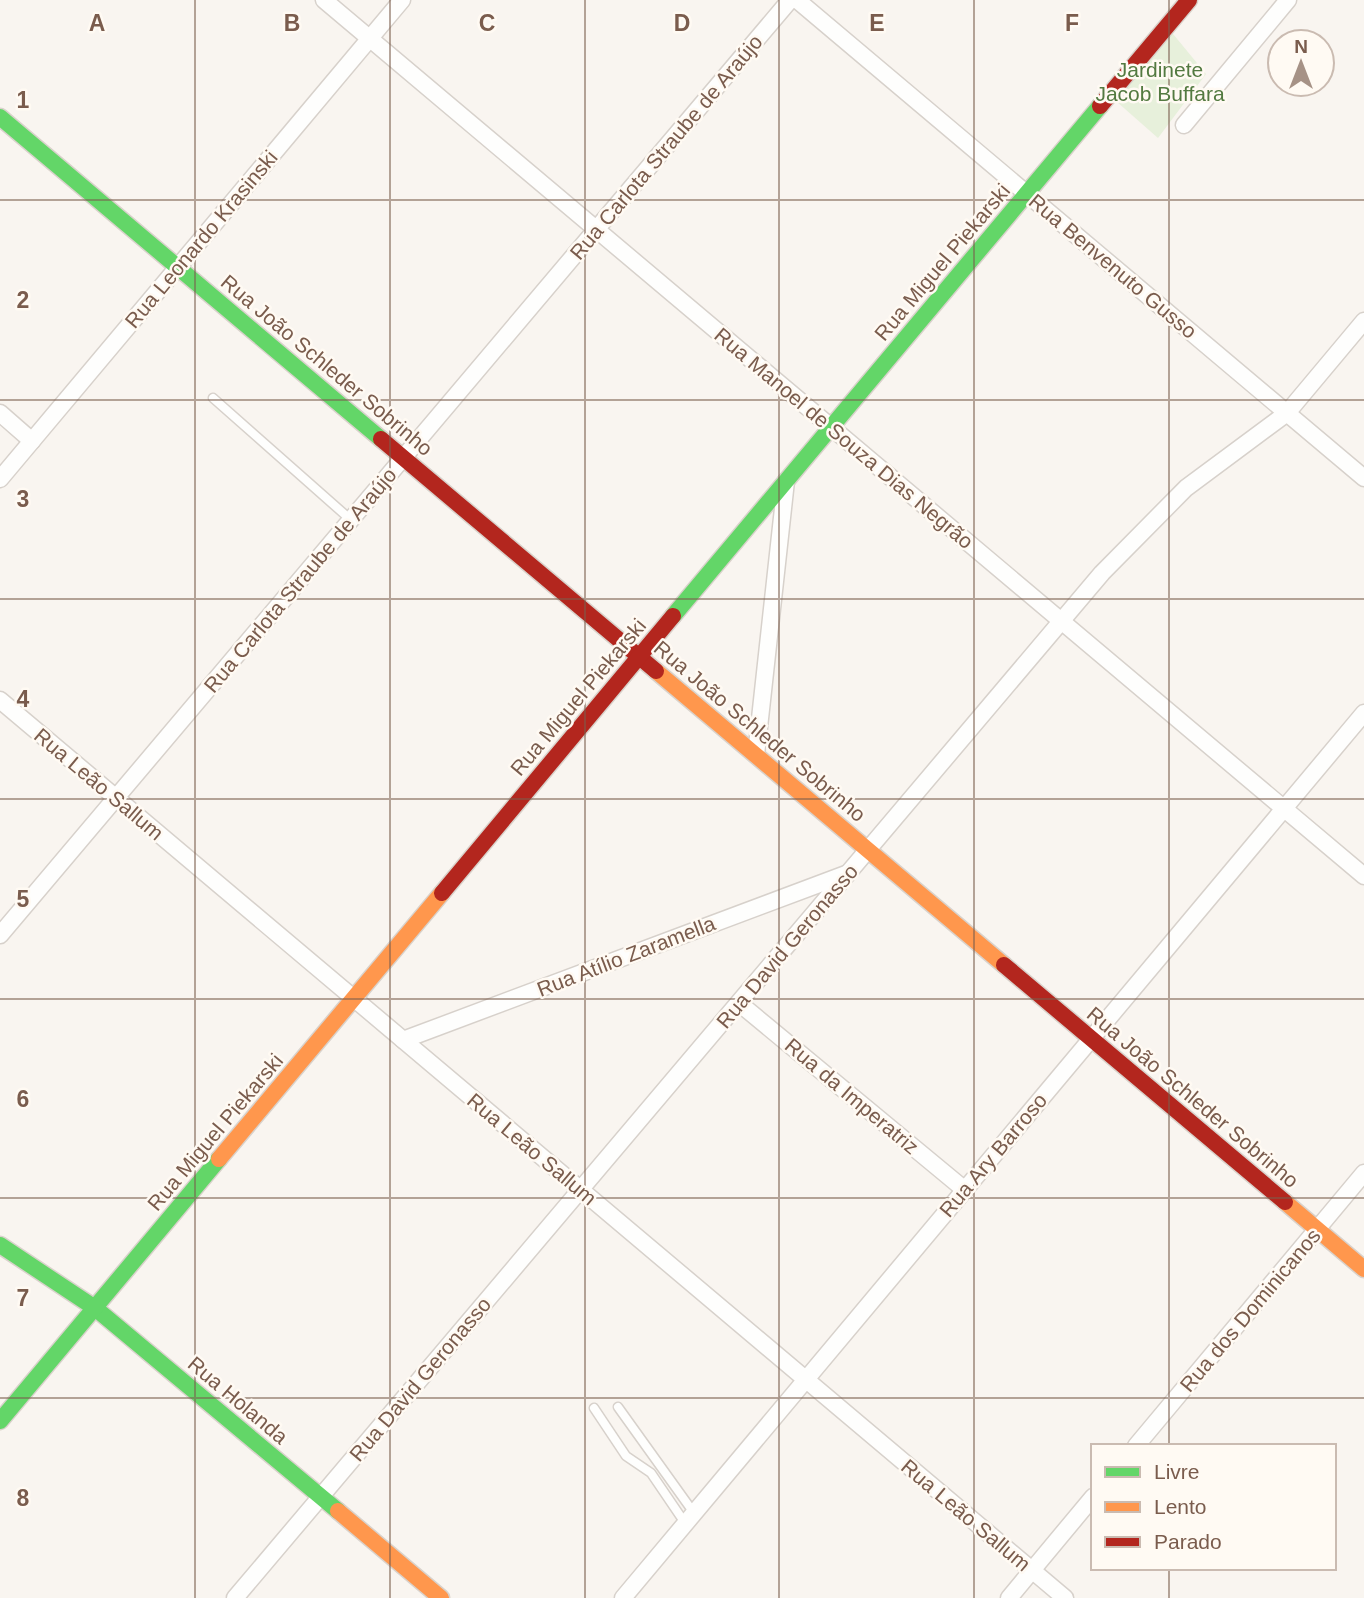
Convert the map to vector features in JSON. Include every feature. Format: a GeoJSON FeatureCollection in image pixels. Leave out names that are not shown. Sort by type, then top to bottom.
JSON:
{"type":"FeatureCollection","features":[{"type":"Feature","properties":{"kind":"street","name":"Rua Manoel de Souza Dias Negrão"},"geometry":{"type":"LineString","coordinates":[[324,0],[1364,876]]}},
{"type":"Feature","properties":{"kind":"street","name":"Rua Leonardo Krasinski"},"geometry":{"type":"LineString","coordinates":[[0,479],[402,0]]}},
{"type":"Feature","properties":{"kind":"street","name":"Rua Carlota Straube de Araújo"},"geometry":{"type":"LineString","coordinates":[[0,935],[790,0]]}},
{"type":"Feature","properties":{"kind":"street","name":"Rua Benvenuto Gusso"},"geometry":{"type":"LineString","coordinates":[[797,0],[1364,478]]}},
{"type":"Feature","properties":{"kind":"street"},"geometry":{"type":"LineString","coordinates":[[1184,125],[1288,0]]}},
{"type":"Feature","properties":{"kind":"street","name":"Rua Miguel Piekarski"},"geometry":{"type":"LineString","coordinates":[[0,1421],[1186,1]]}},
{"type":"Feature","properties":{"kind":"street","name":"Rua João Schleder Sobrinho"},"geometry":{"type":"LineString","coordinates":[[0,117],[1364,1269]]}},
{"type":"Feature","properties":{"kind":"street","name":"Rua David Geronasso"},"geometry":{"type":"LineString","coordinates":[[235,1598],[1062,621],[1160,512],[1214,464],[1287,413],[1364,321]]}},
{"type":"Feature","properties":{"kind":"street"},"geometry":{"type":"LineString","coordinates":[[0,414],[32,441]]}},
{"type":"Feature","properties":{"kind":"street"},"geometry":{"type":"LineString","coordinates":[[756,755],[786,481]]}},
{"type":"Feature","properties":{"kind":"street","name":"Rua Leão Sallum"},"geometry":{"type":"LineString","coordinates":[[0,700],[1065,1598]]}},
{"type":"Feature","properties":{"kind":"street","name":"Rua Ary Barroso"},"geometry":{"type":"LineString","coordinates":[[623,1598],[1364,713]]}},
{"type":"Feature","properties":{"kind":"street","name":"Rua Atílio Zaramella"},"geometry":{"type":"LineString","coordinates":[[403,1040],[849,873]]}},
{"type":"Feature","properties":{"kind":"street","name":"Rua da Imperatriz"},"geometry":{"type":"LineString","coordinates":[[739,1003],[965,1190]]}},
{"type":"Feature","properties":{"kind":"street","name":"Rua dos Dominicanos"},"geometry":{"type":"LineString","coordinates":[[1138,1444],[1364,1173]]}},
{"type":"Feature","properties":{"kind":"street","name":"Rua Holanda"},"geometry":{"type":"LineString","coordinates":[[0,1245],[95,1308],[441,1598]]}},
{"type":"Feature","properties":{"kind":"street"},"geometry":{"type":"LineString","coordinates":[[1009,1598],[1091,1499]]}},
{"type":"Feature","properties":{"kind":"lane"},"geometry":{"type":"LineString","coordinates":[[213,398],[351,520]]}},
{"type":"Feature","properties":{"kind":"lane"},"geometry":{"type":"LineString","coordinates":[[618,1407],[690,1518]]}},
{"type":"Feature","properties":{"kind":"lane"},"geometry":{"type":"LineString","coordinates":[[594,1408],[625,1456],[651,1473],[690,1518]]}},
{"type":"Feature","properties":{"kind":"green space","name":"Jardinete Jacob Buffara"},"geometry":{"type":"Polygon","coordinates":[[[1164,23],[1206,74],[1158,138],[1108,94],[1164,23]]]}},
{"type":"Feature","properties":{"kind":"traffic: fast"},"geometry":{"type":"LineString","coordinates":[[673,616],[1100,106]]}},
{"type":"Feature","properties":{"kind":"traffic: fast"},"geometry":{"type":"LineString","coordinates":[[0,117],[381,439]]}},
{"type":"Feature","properties":{"kind":"traffic: fast"},"geometry":{"type":"LineString","coordinates":[[0,1421],[219,1159]]}},
{"type":"Feature","properties":{"kind":"traffic: fast"},"geometry":{"type":"LineString","coordinates":[[0,1245],[95,1308],[338,1511]]}},
{"type":"Feature","properties":{"kind":"traffic: slow"},"geometry":{"type":"LineString","coordinates":[[656,671],[1004,965]]}},
{"type":"Feature","properties":{"kind":"traffic: slow"},"geometry":{"type":"LineString","coordinates":[[219,1159],[442,893]]}},
{"type":"Feature","properties":{"kind":"traffic: slow"},"geometry":{"type":"LineString","coordinates":[[1285,1202],[1364,1269]]}},
{"type":"Feature","properties":{"kind":"traffic: slow"},"geometry":{"type":"LineString","coordinates":[[338,1511],[441,1598]]}},
{"type":"Feature","properties":{"kind":"traffic: jam"},"geometry":{"type":"LineString","coordinates":[[1100,106],[1189,0]]}},
{"type":"Feature","properties":{"kind":"traffic: jam"},"geometry":{"type":"LineString","coordinates":[[381,439],[656,671]]}},
{"type":"Feature","properties":{"kind":"traffic: jam"},"geometry":{"type":"LineString","coordinates":[[442,893],[673,616]]}},
{"type":"Feature","properties":{"kind":"traffic: jam"},"geometry":{"type":"LineString","coordinates":[[1004,965],[1285,1202]]}}]}
